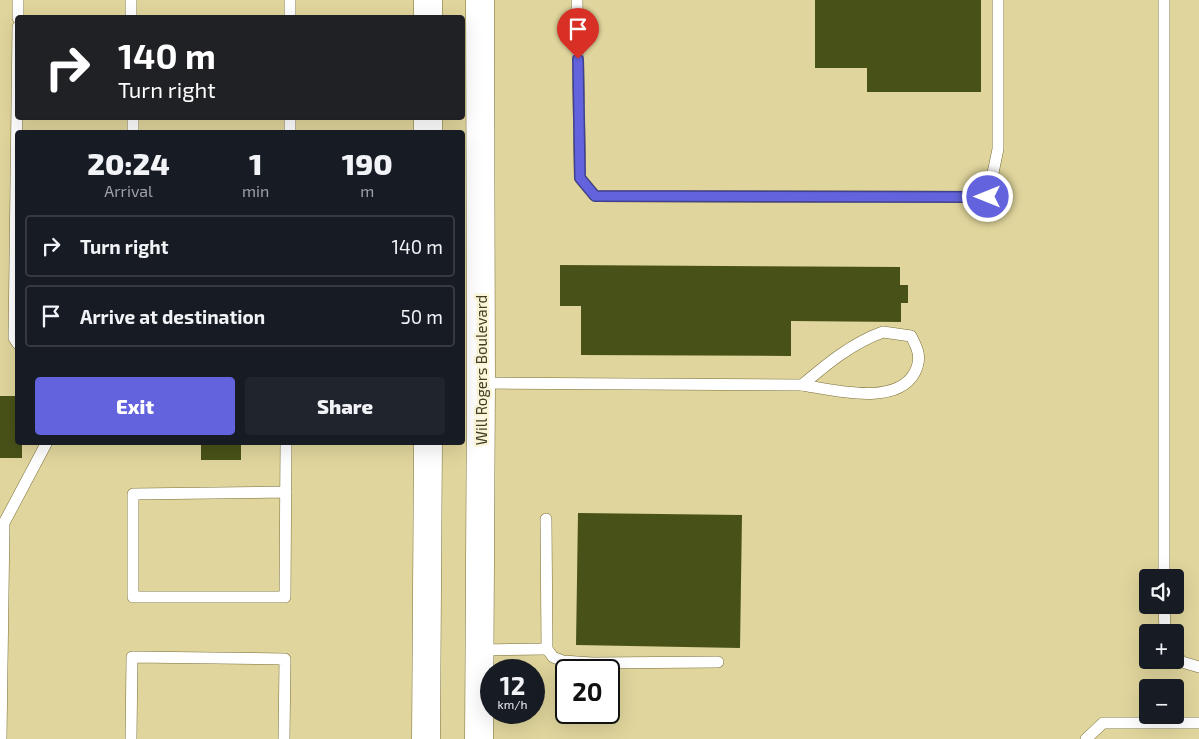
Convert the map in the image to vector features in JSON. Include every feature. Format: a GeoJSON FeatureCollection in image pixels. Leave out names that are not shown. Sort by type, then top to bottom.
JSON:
{"type":"FeatureCollection","features":[{"type":"Feature","properties":{"kind":"main road"},"geometry":{"type":"LineString","coordinates":[[428,0],[428,15]]}},
{"type":"Feature","properties":{"kind":"main road","name":"Will Rogers Boulevard"},"geometry":{"type":"LineString","coordinates":[[480,0],[472,383],[480,650],[480,739]]}},
{"type":"Feature","properties":{"kind":"main road"},"geometry":{"type":"LineString","coordinates":[[426,739],[428,445]]}},
{"type":"Feature","properties":{"kind":"lane"},"geometry":{"type":"LineString","coordinates":[[18,0],[18,15]]}},
{"type":"Feature","properties":{"kind":"lane"},"geometry":{"type":"LineString","coordinates":[[131,0],[131,15]]}},
{"type":"Feature","properties":{"kind":"lane"},"geometry":{"type":"LineString","coordinates":[[290,0],[290,15]]}},
{"type":"Feature","properties":{"kind":"lane"},"geometry":{"type":"LineString","coordinates":[[578,0],[580,178],[595,196],[978,197],[988,197],[998,150],[998,0]]}},
{"type":"Feature","properties":{"kind":"lane"},"geometry":{"type":"LineString","coordinates":[[1164,0],[1164,569]]}},
{"type":"Feature","properties":{"kind":"lane"},"geometry":{"type":"LineString","coordinates":[[15,260],[15,340]]}},
{"type":"Feature","properties":{"kind":"lane"},"geometry":{"type":"LineString","coordinates":[[472,383],[802,385],[856,394],[882,392],[900,388],[911,379],[919,365],[920,352],[911,336],[883,332],[865,338],[831,361],[802,385]]}},
{"type":"Feature","properties":{"kind":"lane"},"geometry":{"type":"LineString","coordinates":[[1,739],[4,523],[45,445]]}},
{"type":"Feature","properties":{"kind":"lane"},"geometry":{"type":"LineString","coordinates":[[286,445],[286,492],[285,597],[133,597],[133,494],[286,492]]}},
{"type":"Feature","properties":{"kind":"lane"},"geometry":{"type":"LineString","coordinates":[[546,519],[547,649],[553,657],[564,661],[592,663],[718,662]]}},
{"type":"Feature","properties":{"kind":"lane"},"geometry":{"type":"LineString","coordinates":[[480,650],[547,649]]}},
{"type":"Feature","properties":{"kind":"lane"},"geometry":{"type":"LineString","coordinates":[[131,739],[132,657],[142,657],[285,658],[284,739]]}},
{"type":"Feature","properties":{"kind":"lane"},"geometry":{"type":"LineString","coordinates":[[1184,663],[1199,667]]}},
{"type":"Feature","properties":{"kind":"lane"},"geometry":{"type":"LineString","coordinates":[[1086,739],[1103,723],[1199,723]]}},
{"type":"Feature","properties":{"kind":"building"},"geometry":{"type":"Polygon","coordinates":[[[815,0],[981,0],[981,92],[867,92],[867,68],[815,68],[815,0]]]}},
{"type":"Feature","properties":{"kind":"building"},"geometry":{"type":"Polygon","coordinates":[[[560,265],[900,267],[900,285],[908,285],[908,303],[901,303],[901,322],[791,321],[791,356],[581,355],[581,306],[560,306],[560,265]]]}},
{"type":"Feature","properties":{"kind":"building"},"geometry":{"type":"Polygon","coordinates":[[[0,396],[15,396],[15,445],[22,445],[22,458],[0,458],[0,396]]]}},
{"type":"Feature","properties":{"kind":"building"},"geometry":{"type":"Polygon","coordinates":[[[201,445],[241,445],[241,460],[201,460],[201,445]]]}},
{"type":"Feature","properties":{"kind":"building"},"geometry":{"type":"Polygon","coordinates":[[[578,513],[742,515],[740,648],[576,645],[578,513]]]}},
{"type":"Feature","properties":{"kind":"route"},"geometry":{"type":"LineString","coordinates":[[578,59],[580,178],[595,196],[988,197]]}}]}
